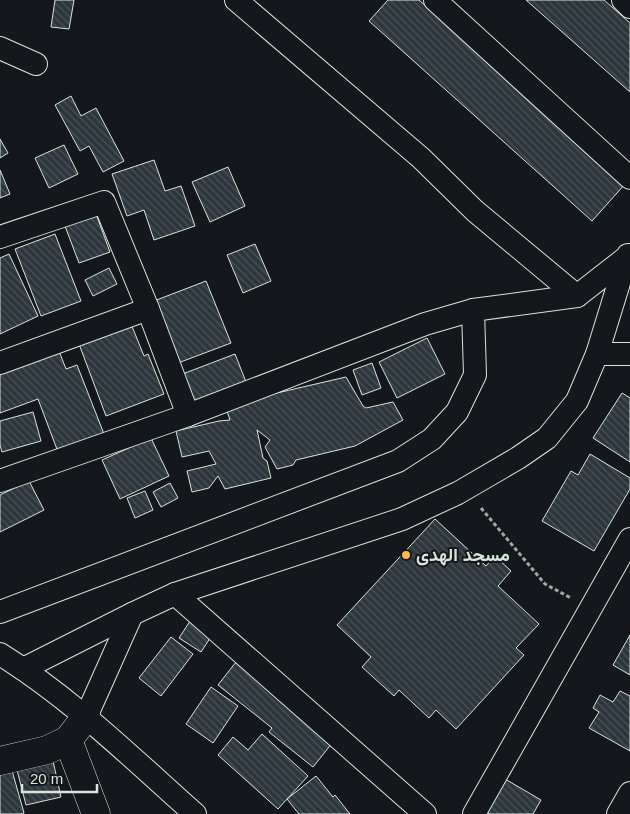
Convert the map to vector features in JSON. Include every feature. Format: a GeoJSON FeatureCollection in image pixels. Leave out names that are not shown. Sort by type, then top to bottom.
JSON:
{"type":"FeatureCollection","features":[{"type":"Feature","properties":{"kind":"street"},"geometry":{"type":"LineString","coordinates":[[236,0],[421,158],[475,211],[577,296]]}},
{"type":"Feature","properties":{"kind":"street"},"geometry":{"type":"LineString","coordinates":[[435,0],[630,178]]}},
{"type":"Feature","properties":{"kind":"street"},"geometry":{"type":"LineString","coordinates":[[623,0],[630,7]]}},
{"type":"Feature","properties":{"kind":"street"},"geometry":{"type":"LineString","coordinates":[[0,48],[36,64]]}},
{"type":"Feature","properties":{"kind":"street"},"geometry":{"type":"LineString","coordinates":[[0,237],[104,202],[148,309],[188,415]]}},
{"type":"Feature","properties":{"kind":"street"},"geometry":{"type":"LineString","coordinates":[[0,481],[188,415],[425,324],[473,310],[577,296],[629,254]]}},
{"type":"Feature","properties":{"kind":"street"},"geometry":{"type":"LineString","coordinates":[[23,669],[175,594],[402,519],[465,489],[518,458],[547,438],[577,401],[597,354],[629,254]]}},
{"type":"Feature","properties":{"kind":"street"},"geometry":{"type":"LineString","coordinates":[[0,363],[148,309]]}},
{"type":"Feature","properties":{"kind":"street"},"geometry":{"type":"LineString","coordinates":[[0,612],[398,461],[432,439],[457,412],[475,375],[473,310]]}},
{"type":"Feature","properties":{"kind":"street"},"geometry":{"type":"LineString","coordinates":[[597,354],[630,354]]}},
{"type":"Feature","properties":{"kind":"street"},"geometry":{"type":"LineString","coordinates":[[474,814],[591,609],[623,568],[630,539]]}},
{"type":"Feature","properties":{"kind":"street"},"geometry":{"type":"LineString","coordinates":[[175,594],[425,814]]}},
{"type":"Feature","properties":{"kind":"street"},"geometry":{"type":"LineString","coordinates":[[0,761],[47,750],[68,740],[86,718],[132,614]]}},
{"type":"Feature","properties":{"kind":"street"},"geometry":{"type":"LineString","coordinates":[[0,654],[23,669],[86,718],[195,814]]}},
{"type":"Feature","properties":{"kind":"street"},"geometry":{"type":"LineString","coordinates":[[68,740],[96,814]]}},
{"type":"Feature","properties":{"kind":"street"},"geometry":{"type":"LineString","coordinates":[[618,814],[630,793]]}},
{"type":"Feature","properties":{"kind":"path"},"geometry":{"type":"LineString","coordinates":[[465,489],[546,584],[591,609]]}},
{"type":"Feature","properties":{"kind":"building"},"geometry":{"type":"Polygon","coordinates":[[[55,0],[74,0],[69,29],[51,27],[55,0]]]}},
{"type":"Feature","properties":{"kind":"building"},"geometry":{"type":"Polygon","coordinates":[[[388,0],[419,0],[625,184],[592,221],[369,21],[388,0]]]}},
{"type":"Feature","properties":{"kind":"building"},"geometry":{"type":"Polygon","coordinates":[[[526,0],[604,0],[630,23],[630,92],[526,0]]]}},
{"type":"Feature","properties":{"kind":"building"},"geometry":{"type":"Polygon","coordinates":[[[71,96],[81,116],[96,108],[124,161],[103,172],[89,146],[80,151],[55,105],[71,96]]]}},
{"type":"Feature","properties":{"kind":"building"},"geometry":{"type":"Polygon","coordinates":[[[0,139],[8,153],[0,158],[0,139]]]}},
{"type":"Feature","properties":{"kind":"building"},"geometry":{"type":"Polygon","coordinates":[[[64,145],[78,174],[49,188],[35,158],[64,145]]]}},
{"type":"Feature","properties":{"kind":"building"},"geometry":{"type":"Polygon","coordinates":[[[154,160],[165,191],[181,186],[195,226],[154,240],[144,210],[127,216],[112,174],[154,160]]]}},
{"type":"Feature","properties":{"kind":"building"},"geometry":{"type":"Polygon","coordinates":[[[228,167],[245,206],[210,222],[192,182],[228,167]]]}},
{"type":"Feature","properties":{"kind":"building"},"geometry":{"type":"Polygon","coordinates":[[[0,170],[10,194],[0,198],[0,170]]]}},
{"type":"Feature","properties":{"kind":"building"},"geometry":{"type":"Polygon","coordinates":[[[96,214],[110,252],[79,263],[65,226],[96,214]]]}},
{"type":"Feature","properties":{"kind":"building"},"geometry":{"type":"Polygon","coordinates":[[[55,234],[81,301],[41,316],[15,249],[55,234]]]}},
{"type":"Feature","properties":{"kind":"building"},"geometry":{"type":"Polygon","coordinates":[[[255,244],[271,281],[243,293],[227,255],[255,244]]]}},
{"type":"Feature","properties":{"kind":"building"},"geometry":{"type":"Polygon","coordinates":[[[9,254],[38,316],[0,334],[0,258],[9,254]]]}},
{"type":"Feature","properties":{"kind":"building"},"geometry":{"type":"Polygon","coordinates":[[[109,268],[117,284],[93,296],[85,280],[109,268]]]}},
{"type":"Feature","properties":{"kind":"building"},"geometry":{"type":"Polygon","coordinates":[[[206,281],[231,343],[178,363],[154,301],[206,281]]]}},
{"type":"Feature","properties":{"kind":"building"},"geometry":{"type":"Polygon","coordinates":[[[131,324],[144,356],[148,354],[164,394],[106,416],[79,344],[131,324]]]}},
{"type":"Feature","properties":{"kind":"building"},"geometry":{"type":"Polygon","coordinates":[[[427,338],[445,374],[397,398],[379,362],[427,338]]]}},
{"type":"Feature","properties":{"kind":"building"},"geometry":{"type":"Polygon","coordinates":[[[57,346],[66,369],[77,365],[104,434],[58,452],[38,399],[0,413],[0,367],[57,346]]]}},
{"type":"Feature","properties":{"kind":"building"},"geometry":{"type":"Polygon","coordinates":[[[235,354],[248,387],[193,409],[180,375],[235,354]]]}},
{"type":"Feature","properties":{"kind":"building"},"geometry":{"type":"Polygon","coordinates":[[[372,363],[381,388],[362,395],[353,370],[372,363]]]}},
{"type":"Feature","properties":{"kind":"building"},"geometry":{"type":"Polygon","coordinates":[[[346,377],[363,406],[366,408],[393,402],[403,420],[355,446],[296,460],[293,465],[277,469],[265,447],[270,440],[257,430],[263,458],[267,461],[271,478],[225,489],[218,476],[209,488],[192,492],[187,471],[216,464],[209,451],[182,457],[176,431],[230,420],[225,405],[346,377]]]}},
{"type":"Feature","properties":{"kind":"building"},"geometry":{"type":"Polygon","coordinates":[[[622,393],[630,398],[630,462],[593,438],[622,393]]]}},
{"type":"Feature","properties":{"kind":"building"},"geometry":{"type":"Polygon","coordinates":[[[33,412],[41,441],[2,452],[0,445],[0,421],[33,412]]]}},
{"type":"Feature","properties":{"kind":"building"},"geometry":{"type":"Polygon","coordinates":[[[151,438],[169,476],[120,499],[102,460],[151,438]]]}},
{"type":"Feature","properties":{"kind":"building"},"geometry":{"type":"Polygon","coordinates":[[[590,454],[630,478],[630,489],[594,551],[542,521],[571,471],[578,475],[590,454]]]}},
{"type":"Feature","properties":{"kind":"building"},"geometry":{"type":"Polygon","coordinates":[[[29,481],[44,510],[0,532],[0,495],[29,481]]]}},
{"type":"Feature","properties":{"kind":"building"},"geometry":{"type":"Polygon","coordinates":[[[170,483],[178,498],[161,507],[153,492],[170,483]]]}},
{"type":"Feature","properties":{"kind":"building"},"geometry":{"type":"Polygon","coordinates":[[[145,491],[153,510],[135,518],[127,498],[145,491]]]}},
{"type":"Feature","properties":{"kind":"building"},"geometry":{"type":"Polygon","coordinates":[[[435,519],[486,566],[495,556],[511,571],[498,586],[539,624],[516,648],[524,655],[456,729],[436,710],[429,718],[399,690],[394,696],[362,667],[371,657],[337,625],[435,519]]]}},
{"type":"Feature","properties":{"kind":"building"},"geometry":{"type":"Polygon","coordinates":[[[194,615],[216,629],[201,652],[179,638],[194,615]]]}},
{"type":"Feature","properties":{"kind":"building"},"geometry":{"type":"Polygon","coordinates":[[[630,635],[630,675],[613,665],[630,635]]]}},
{"type":"Feature","properties":{"kind":"building"},"geometry":{"type":"Polygon","coordinates":[[[171,637],[193,654],[161,696],[139,678],[171,637]]]}},
{"type":"Feature","properties":{"kind":"building"},"geometry":{"type":"Polygon","coordinates":[[[236,662],[341,732],[313,767],[269,732],[272,728],[218,685],[236,662]]]}},
{"type":"Feature","properties":{"kind":"building"},"geometry":{"type":"Polygon","coordinates":[[[211,687],[238,706],[213,743],[186,724],[211,687]]]}},
{"type":"Feature","properties":{"kind":"building"},"geometry":{"type":"Polygon","coordinates":[[[620,691],[630,696],[630,751],[589,728],[599,712],[593,708],[600,695],[613,702],[620,691]]]}},
{"type":"Feature","properties":{"kind":"building"},"geometry":{"type":"Polygon","coordinates":[[[262,734],[308,776],[278,809],[218,755],[233,737],[248,750],[262,734]]]}},
{"type":"Feature","properties":{"kind":"building"},"geometry":{"type":"Polygon","coordinates":[[[53,761],[61,797],[26,805],[17,770],[53,761]]]}},
{"type":"Feature","properties":{"kind":"building"},"geometry":{"type":"Polygon","coordinates":[[[11,767],[24,813],[0,814],[0,770],[11,767]]]}},
{"type":"Feature","properties":{"kind":"building"},"geometry":{"type":"Polygon","coordinates":[[[316,776],[350,814],[299,814],[287,799],[316,776]]]}},
{"type":"Feature","properties":{"kind":"building"},"geometry":{"type":"Polygon","coordinates":[[[505,779],[541,800],[533,814],[490,814],[486,812],[505,779]]]}},
{"type":"Feature","properties":{"kind":"place","name":"مسجد الهدى"},"geometry":{"type":"Point","coordinates":[406,555]}}]}
